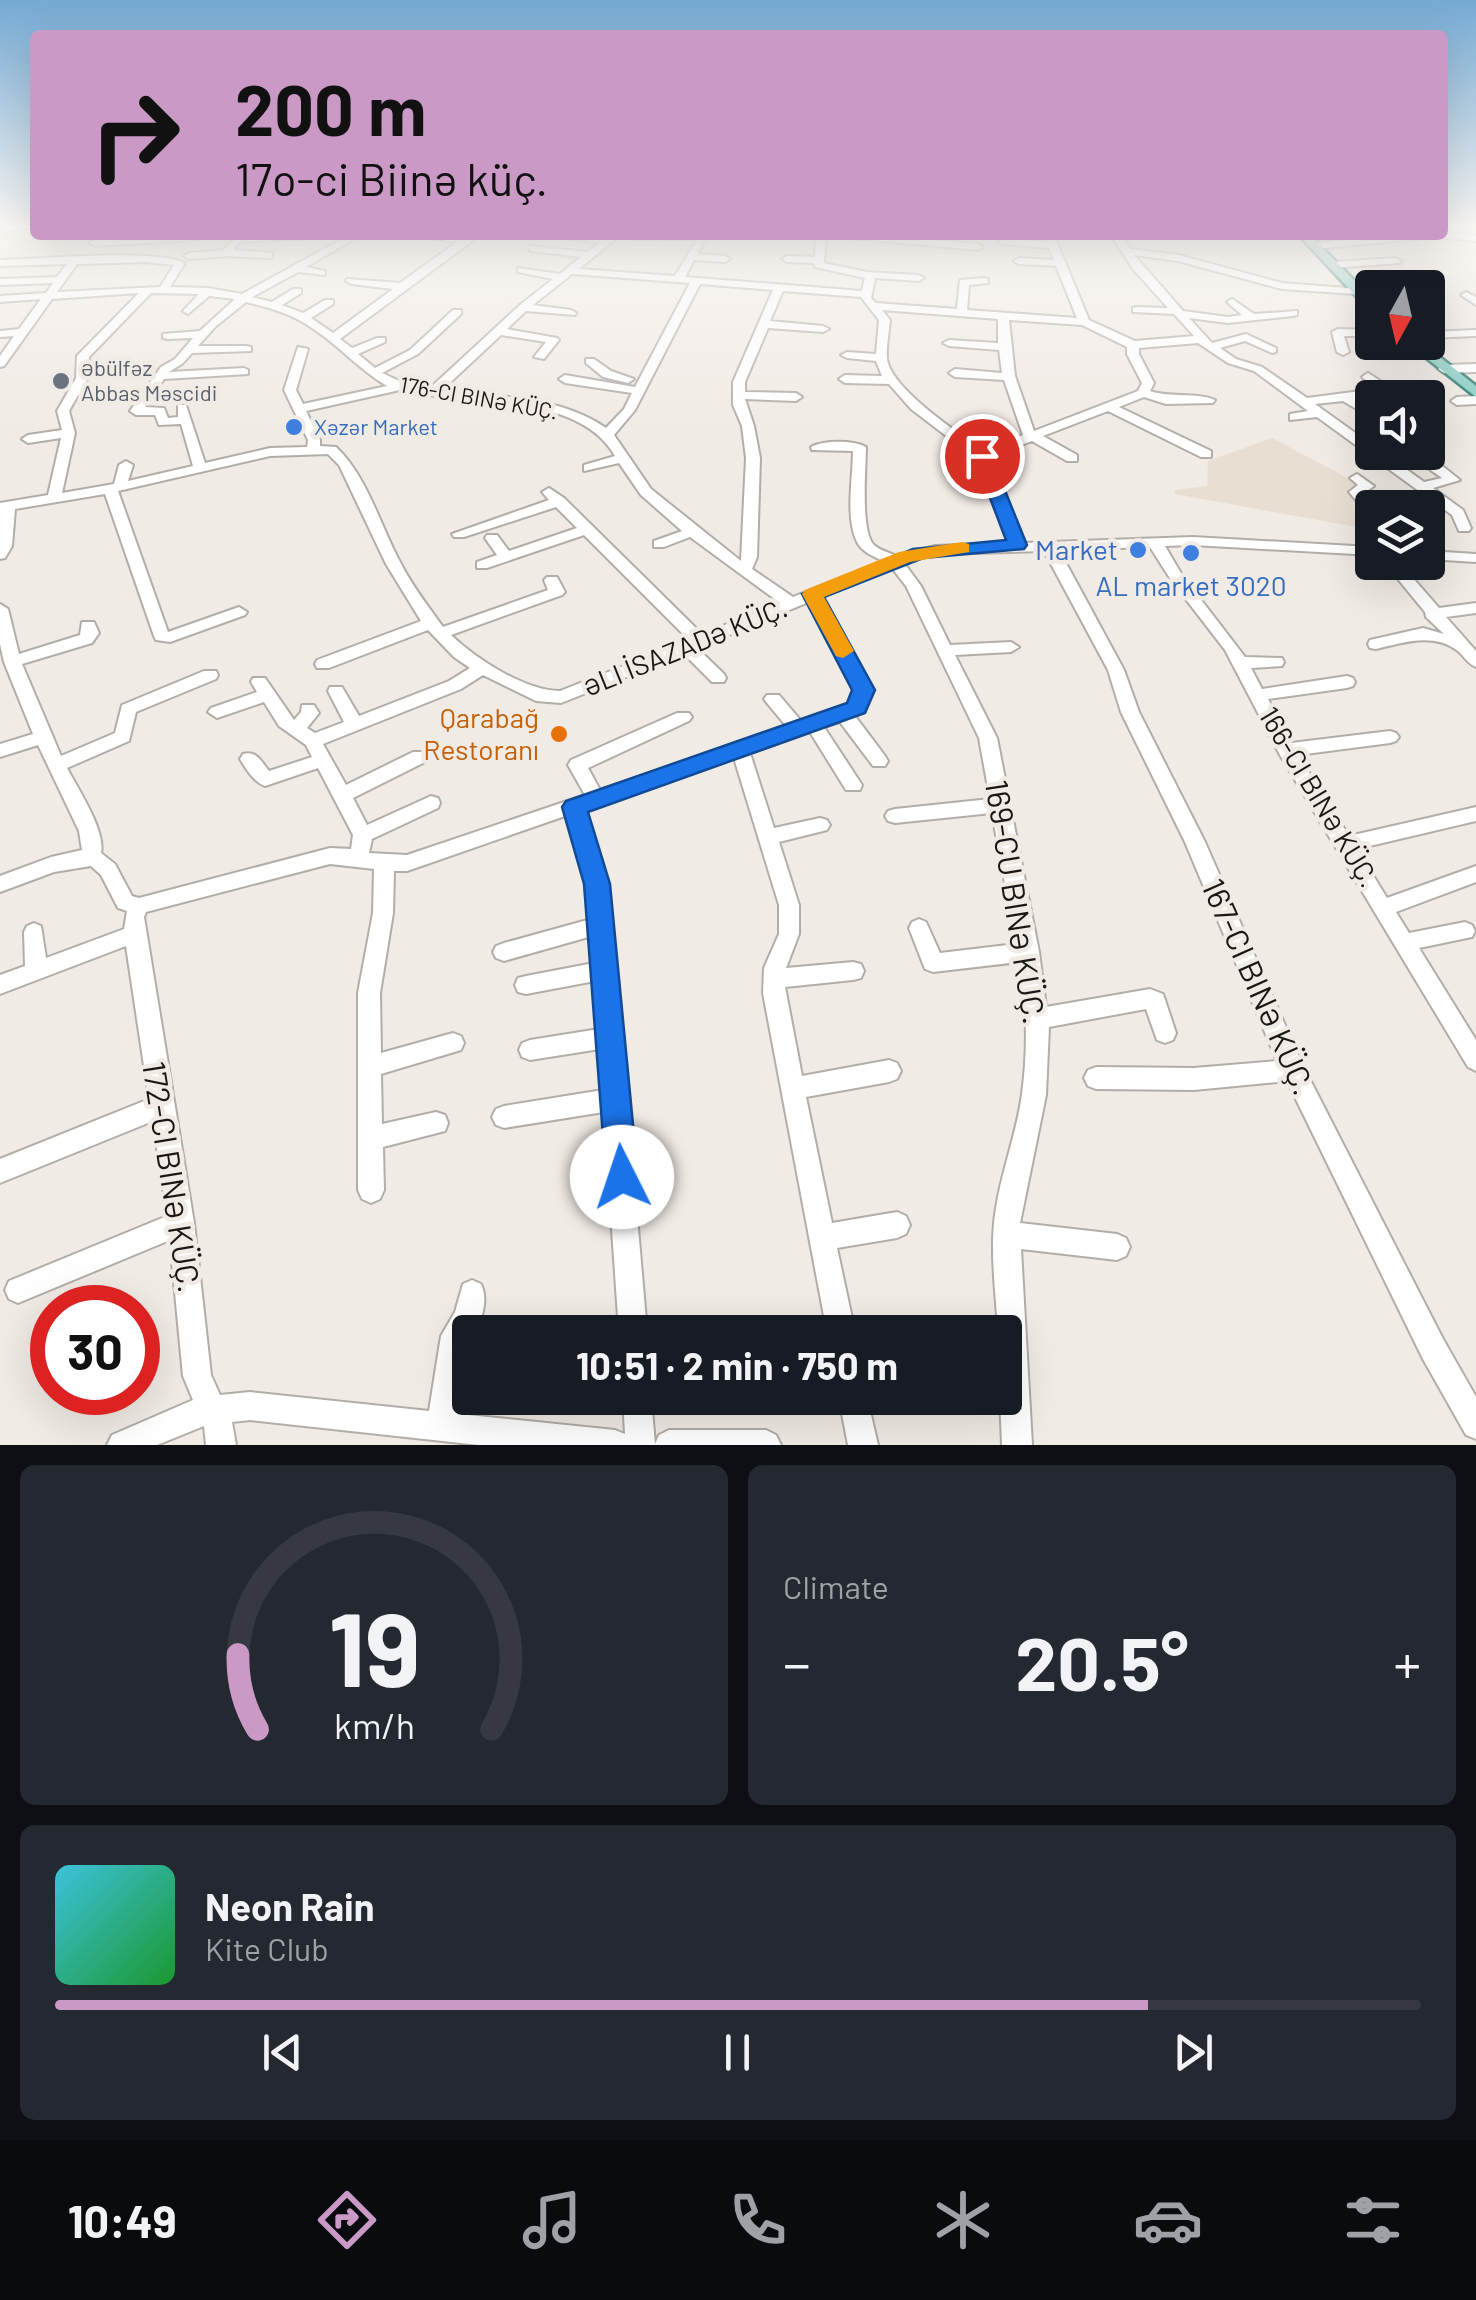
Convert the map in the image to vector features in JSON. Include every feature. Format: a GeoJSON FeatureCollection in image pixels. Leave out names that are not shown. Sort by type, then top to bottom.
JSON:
{"type":"FeatureCollection","features":[{"type":"Feature","properties":{"kind":"main road"},"geometry":{"type":"LineString","coordinates":[[1433,360],[1476,396]]}},
{"type":"Feature","properties":{"kind":"street"},"geometry":{"type":"LineString","coordinates":[[0,364],[53,291]]}},
{"type":"Feature","properties":{"kind":"street"},"geometry":{"type":"LineString","coordinates":[[0,298],[134,291]]}},
{"type":"Feature","properties":{"kind":"street"},"geometry":{"type":"LineString","coordinates":[[54,498],[69,433],[63,411],[82,378],[83,356],[147,291]]}},
{"type":"Feature","properties":{"kind":"street"},"geometry":{"type":"LineString","coordinates":[[188,311],[208,291]]}},
{"type":"Feature","properties":{"kind":"street"},"geometry":{"type":"LineString","coordinates":[[211,291],[246,296],[304,318],[335,337],[374,373],[398,387],[557,410],[608,434],[638,483],[692,532],[791,604]]}},
{"type":"Feature","properties":{"kind":"street"},"geometry":{"type":"LineString","coordinates":[[200,468],[183,414],[163,422],[160,411],[136,411],[160,376],[254,291]]}},
{"type":"Feature","properties":{"kind":"street"},"geometry":{"type":"LineString","coordinates":[[274,305],[296,291]]}},
{"type":"Feature","properties":{"kind":"street"},"geometry":{"type":"LineString","coordinates":[[335,337],[398,291]]}},
{"type":"Feature","properties":{"kind":"street"},"geometry":{"type":"LineString","coordinates":[[432,393],[543,291]]}},
{"type":"Feature","properties":{"kind":"street"},"geometry":{"type":"LineString","coordinates":[[608,434],[629,410],[690,291]]}},
{"type":"Feature","properties":{"kind":"street"},"geometry":{"type":"LineString","coordinates":[[743,571],[750,556],[752,458],[738,388],[778,291]]}},
{"type":"Feature","properties":{"kind":"street"},"geometry":{"type":"LineString","coordinates":[[806,291],[1084,322],[1133,346],[1250,338],[1272,350]]}},
{"type":"Feature","properties":{"kind":"street"},"geometry":{"type":"LineString","coordinates":[[870,291],[870,300],[885,320],[880,358],[889,380],[915,406],[982,456],[1018,545]]}},
{"type":"Feature","properties":{"kind":"street"},"geometry":{"type":"LineString","coordinates":[[962,311],[963,291]]}},
{"type":"Feature","properties":{"kind":"street"},"geometry":{"type":"LineString","coordinates":[[1073,291],[1084,322]]}},
{"type":"Feature","properties":{"kind":"street"},"geometry":{"type":"LineString","coordinates":[[1160,291],[1207,343],[1232,362],[1258,369],[1306,402],[1458,513],[1464,528]]}},
{"type":"Feature","properties":{"kind":"street"},"geometry":{"type":"LineString","coordinates":[[304,318],[329,302]]}},
{"type":"Feature","properties":{"kind":"street"},"geometry":{"type":"LineString","coordinates":[[1232,302],[1252,322]]}},
{"type":"Feature","properties":{"kind":"street"},"geometry":{"type":"LineString","coordinates":[[524,307],[571,313]]}},
{"type":"Feature","properties":{"kind":"street"},"geometry":{"type":"LineString","coordinates":[[1137,310],[1252,322],[1293,313]]}},
{"type":"Feature","properties":{"kind":"street"},"geometry":{"type":"LineString","coordinates":[[374,373],[414,352],[457,312]]}},
{"type":"Feature","properties":{"kind":"street"},"geometry":{"type":"LineString","coordinates":[[1004,315],[1003,347],[1009,377],[1030,436],[1072,458]]}},
{"type":"Feature","properties":{"kind":"street"},"geometry":{"type":"LineString","coordinates":[[764,324],[823,329]]}},
{"type":"Feature","properties":{"kind":"street"},"geometry":{"type":"LineString","coordinates":[[498,331],[554,340],[540,357]]}},
{"type":"Feature","properties":{"kind":"street"},"geometry":{"type":"LineString","coordinates":[[0,334],[26,332]]}},
{"type":"Feature","properties":{"kind":"street"},"geometry":{"type":"LineString","coordinates":[[1344,352],[1338,332],[1355,332]]}},
{"type":"Feature","properties":{"kind":"street"},"geometry":{"type":"LineString","coordinates":[[1445,334],[1476,333]]}},
{"type":"Feature","properties":{"kind":"street"},"geometry":{"type":"LineString","coordinates":[[166,336],[203,334]]}},
{"type":"Feature","properties":{"kind":"street"},"geometry":{"type":"LineString","coordinates":[[354,352],[381,340]]}},
{"type":"Feature","properties":{"kind":"street"},"geometry":{"type":"LineString","coordinates":[[949,343],[1003,347]]}},
{"type":"Feature","properties":{"kind":"street"},"geometry":{"type":"LineString","coordinates":[[982,456],[1140,394],[1148,383],[1132,354],[1133,346]]}},
{"type":"Feature","properties":{"kind":"street"},"geometry":{"type":"LineString","coordinates":[[189,350],[247,349]]}},
{"type":"Feature","properties":{"kind":"street"},"geometry":{"type":"LineString","coordinates":[[0,556],[5,546],[4,506],[115,488],[200,468],[236,452],[313,448],[314,440],[290,390],[302,349]]}},
{"type":"Feature","properties":{"kind":"street"},"geometry":{"type":"LineString","coordinates":[[846,355],[880,358]]}},
{"type":"Feature","properties":{"kind":"street"},"geometry":{"type":"LineString","coordinates":[[590,361],[606,374],[641,387]]}},
{"type":"Feature","properties":{"kind":"street"},"geometry":{"type":"LineString","coordinates":[[1444,369],[1476,368]]}},
{"type":"Feature","properties":{"kind":"street"},"geometry":{"type":"LineString","coordinates":[[160,376],[244,372]]}},
{"type":"Feature","properties":{"kind":"street"},"geometry":{"type":"LineString","coordinates":[[954,373],[1009,377]]}},
{"type":"Feature","properties":{"kind":"street"},"geometry":{"type":"LineString","coordinates":[[1306,402],[1387,391],[1368,377]]}},
{"type":"Feature","properties":{"kind":"street"},"geometry":{"type":"LineString","coordinates":[[566,379],[641,387]]}},
{"type":"Feature","properties":{"kind":"street"},"geometry":{"type":"LineString","coordinates":[[846,379],[889,380]]}},
{"type":"Feature","properties":{"kind":"street"},"geometry":{"type":"LineString","coordinates":[[738,388],[764,384]]}},
{"type":"Feature","properties":{"kind":"street"},"geometry":{"type":"LineString","coordinates":[[298,409],[398,387]]}},
{"type":"Feature","properties":{"kind":"street"},"geometry":{"type":"LineString","coordinates":[[484,414],[506,388]]}},
{"type":"Feature","properties":{"kind":"street"},"geometry":{"type":"LineString","coordinates":[[738,388],[796,397]]}},
{"type":"Feature","properties":{"kind":"street"},"geometry":{"type":"LineString","coordinates":[[75,391],[98,391]]}},
{"type":"Feature","properties":{"kind":"street"},"geometry":{"type":"LineString","coordinates":[[1140,394],[1166,400],[1208,400]]}},
{"type":"Feature","properties":{"kind":"street"},"geometry":{"type":"LineString","coordinates":[[1140,394],[1168,410]]}},
{"type":"Feature","properties":{"kind":"street"},"geometry":{"type":"LineString","coordinates":[[1457,401],[1476,396]]}},
{"type":"Feature","properties":{"kind":"street"},"geometry":{"type":"LineString","coordinates":[[1346,397],[1355,403]]}},
{"type":"Feature","properties":{"kind":"street"},"geometry":{"type":"LineString","coordinates":[[1109,407],[1206,454]]}},
{"type":"Feature","properties":{"kind":"street"},"geometry":{"type":"LineString","coordinates":[[1294,416],[1320,413]]}},
{"type":"Feature","properties":{"kind":"street"},"geometry":{"type":"LineString","coordinates":[[28,438],[69,433]]}},
{"type":"Feature","properties":{"kind":"street","name":"169-CU BINƏ KÜÇ."},"geometry":{"type":"LineString","coordinates":[[817,447],[859,445],[863,540],[869,548],[895,560],[913,586],[986,728],[1028,952],[1036,1018],[1034,1096],[1008,1210],[1017,1445]]}},
{"type":"Feature","properties":{"kind":"street","name":"ƏLI İSAZADƏ KÜÇ."},"geometry":{"type":"LineString","coordinates":[[313,448],[331,450],[345,463],[407,590],[436,628],[462,654],[542,697],[553,698],[895,560],[935,550],[1154,541],[1271,543],[1355,550]]}},
{"type":"Feature","properties":{"kind":"street"},"geometry":{"type":"LineString","coordinates":[[589,468],[624,457]]}},
{"type":"Feature","properties":{"kind":"street"},"geometry":{"type":"LineString","coordinates":[[126,466],[115,488],[162,636],[170,637],[239,612]]}},
{"type":"Feature","properties":{"kind":"street"},"geometry":{"type":"LineString","coordinates":[[1421,487],[1453,480],[1439,470]]}},
{"type":"Feature","properties":{"kind":"street"},"geometry":{"type":"LineString","coordinates":[[1357,478],[1367,486],[1360,490]]}},
{"type":"Feature","properties":{"kind":"street"},"geometry":{"type":"LineString","coordinates":[[459,534],[554,496],[693,644],[718,678]]}},
{"type":"Feature","properties":{"kind":"street"},"geometry":{"type":"LineString","coordinates":[[482,566],[587,528]]}},
{"type":"Feature","properties":{"kind":"street"},"geometry":{"type":"LineString","coordinates":[[659,544],[692,532]]}},
{"type":"Feature","properties":{"kind":"street"},"geometry":{"type":"LineString","coordinates":[[492,538],[506,557]]}},
{"type":"Feature","properties":{"kind":"street"},"geometry":{"type":"LineString","coordinates":[[1154,541],[1241,663],[1286,750],[1476,1060]]}},
{"type":"Feature","properties":{"kind":"street","name":"167-CI BINƏ KÜÇ."},"geometry":{"type":"LineString","coordinates":[[1048,544],[1116,670],[1130,712],[1195,842],[1293,1070],[1432,1349],[1476,1426]]}},
{"type":"Feature","properties":{"kind":"street"},"geometry":{"type":"LineString","coordinates":[[1445,557],[1476,558]]}},
{"type":"Feature","properties":{"kind":"street"},"geometry":{"type":"LineString","coordinates":[[323,664],[557,592],[552,580]]}},
{"type":"Feature","properties":{"kind":"street"},"geometry":{"type":"LineString","coordinates":[[1405,580],[1476,662]]}},
{"type":"Feature","properties":{"kind":"street"},"geometry":{"type":"LineString","coordinates":[[0,884],[56,863],[90,858],[103,864],[125,902],[139,906],[322,858],[360,856],[383,864],[408,863],[844,714],[860,706],[864,690],[812,594]]}},
{"type":"Feature","properties":{"kind":"street"},"geometry":{"type":"LineString","coordinates":[[1432,614],[1476,608]]}},
{"type":"Feature","properties":{"kind":"street"},"geometry":{"type":"LineString","coordinates":[[0,610],[12,662],[42,737],[89,831],[93,845],[90,858]]}},
{"type":"Feature","properties":{"kind":"street"},"geometry":{"type":"LineString","coordinates":[[12,662],[86,639],[91,633],[88,626]]}},
{"type":"Feature","properties":{"kind":"street"},"geometry":{"type":"LineString","coordinates":[[1376,644],[1422,633],[1463,646]]}},
{"type":"Feature","properties":{"kind":"street"},"geometry":{"type":"LineString","coordinates":[[946,650],[1011,647]]}},
{"type":"Feature","properties":{"kind":"street"},"geometry":{"type":"LineString","coordinates":[[1241,663],[1276,662]]}},
{"type":"Feature","properties":{"kind":"street"},"geometry":{"type":"LineString","coordinates":[[313,741],[455,686],[484,667]]}},
{"type":"Feature","properties":{"kind":"street"},"geometry":{"type":"LineString","coordinates":[[58,766],[124,737],[125,715],[133,706],[210,675]]}},
{"type":"Feature","properties":{"kind":"street"},"geometry":{"type":"LineString","coordinates":[[1258,695],[1347,682]]}},
{"type":"Feature","properties":{"kind":"street"},"geometry":{"type":"LineString","coordinates":[[217,712],[263,689],[285,722],[313,741],[344,794],[363,835],[360,856]]}},
{"type":"Feature","properties":{"kind":"street"},"geometry":{"type":"LineString","coordinates":[[336,690],[354,724]]}},
{"type":"Feature","properties":{"kind":"street"},"geometry":{"type":"LineString","coordinates":[[773,698],[806,727],[852,785]]}},
{"type":"Feature","properties":{"kind":"street"},"geometry":{"type":"LineString","coordinates":[[296,729],[310,713],[308,708]]}},
{"type":"Feature","properties":{"kind":"street"},"geometry":{"type":"LineString","coordinates":[[844,714],[879,761]]}},
{"type":"Feature","properties":{"kind":"street"},"geometry":{"type":"LineString","coordinates":[[631,1315],[602,926],[577,765],[683,717]]}},
{"type":"Feature","properties":{"kind":"street"},"geometry":{"type":"LineString","coordinates":[[0,751],[42,737]]}},
{"type":"Feature","properties":{"kind":"street"},"geometry":{"type":"LineString","coordinates":[[1286,750],[1390,738]]}},
{"type":"Feature","properties":{"kind":"street"},"geometry":{"type":"LineString","coordinates":[[740,749],[789,905],[790,922],[774,979],[837,1315]]}},
{"type":"Feature","properties":{"kind":"street"},"geometry":{"type":"LineString","coordinates":[[344,794],[419,757]]}},
{"type":"Feature","properties":{"kind":"street"},"geometry":{"type":"LineString","coordinates":[[249,759],[265,779],[322,760]]}},
{"type":"Feature","properties":{"kind":"street"},"geometry":{"type":"LineString","coordinates":[[363,835],[431,803]]}},
{"type":"Feature","properties":{"kind":"street"},"geometry":{"type":"LineString","coordinates":[[895,816],[998,804]]}},
{"type":"Feature","properties":{"kind":"street"},"geometry":{"type":"LineString","coordinates":[[1345,844],[1476,814]]}},
{"type":"Feature","properties":{"kind":"street"},"geometry":{"type":"LineString","coordinates":[[768,837],[820,826]]}},
{"type":"Feature","properties":{"kind":"street"},"geometry":{"type":"LineString","coordinates":[[371,1190],[371,969],[388,892],[383,864]]}},
{"type":"Feature","properties":{"kind":"street"},"geometry":{"type":"LineString","coordinates":[[1385,907],[1476,874]]}},
{"type":"Feature","properties":{"kind":"street","name":"172-CI BINƏ KÜÇ."},"geometry":{"type":"LineString","coordinates":[[139,906],[135,934],[181,1223],[197,1376],[212,1409],[221,1445]]}},
{"type":"Feature","properties":{"kind":"street"},"geometry":{"type":"LineString","coordinates":[[504,952],[602,926]]}},
{"type":"Feature","properties":{"kind":"street"},"geometry":{"type":"LineString","coordinates":[[919,928],[933,962],[940,964],[1028,952]]}},
{"type":"Feature","properties":{"kind":"street"},"geometry":{"type":"LineString","coordinates":[[1407,942],[1465,931]]}},
{"type":"Feature","properties":{"kind":"street"},"geometry":{"type":"LineString","coordinates":[[34,932],[36,971]]}},
{"type":"Feature","properties":{"kind":"street"},"geometry":{"type":"LineString","coordinates":[[0,985],[135,934]]}},
{"type":"Feature","properties":{"kind":"street"},"geometry":{"type":"LineString","coordinates":[[526,985],[606,970]]}},
{"type":"Feature","properties":{"kind":"street"},"geometry":{"type":"LineString","coordinates":[[774,979],[853,971]]}},
{"type":"Feature","properties":{"kind":"street"},"geometry":{"type":"LineString","coordinates":[[1036,1018],[1150,999],[1155,1001],[1166,1033]]}},
{"type":"Feature","properties":{"kind":"street"},"geometry":{"type":"LineString","coordinates":[[530,1050],[612,1038]]}},
{"type":"Feature","properties":{"kind":"street"},"geometry":{"type":"LineString","coordinates":[[370,1067],[453,1043]]}},
{"type":"Feature","properties":{"kind":"street"},"geometry":{"type":"LineString","coordinates":[[1096,1078],[1194,1079],[1293,1070]]}},
{"type":"Feature","properties":{"kind":"street"},"geometry":{"type":"LineString","coordinates":[[793,1088],[889,1071]]}},
{"type":"Feature","properties":{"kind":"street"},"geometry":{"type":"LineString","coordinates":[[504,1117],[616,1099]]}},
{"type":"Feature","properties":{"kind":"street"},"geometry":{"type":"LineString","coordinates":[[0,1171],[162,1106]]}},
{"type":"Feature","properties":{"kind":"street"},"geometry":{"type":"LineString","coordinates":[[371,1138],[436,1123]]}},
{"type":"Feature","properties":{"kind":"street"},"geometry":{"type":"LineString","coordinates":[[18,1290],[181,1223]]}},
{"type":"Feature","properties":{"kind":"street"},"geometry":{"type":"LineString","coordinates":[[822,1238],[897,1225]]}},
{"type":"Feature","properties":{"kind":"street"},"geometry":{"type":"LineString","coordinates":[[1007,1234],[1116,1246]]}},
{"type":"Feature","properties":{"kind":"street"},"geometry":{"type":"LineString","coordinates":[[441,1428],[456,1336],[468,1316],[472,1294]]}},
{"type":"Feature","properties":{"kind":"street"},"geometry":{"type":"LineString","coordinates":[[122,1445],[212,1409],[250,1406],[615,1445]]}},
{"type":"Feature","properties":{"kind":"street"},"geometry":{"type":"LineString","coordinates":[[638,1415],[640,1445]]}},
{"type":"Feature","properties":{"kind":"street"},"geometry":{"type":"LineString","coordinates":[[857,1415],[863,1445]]}},
{"type":"Feature","properties":{"kind":"street"},"geometry":{"type":"LineString","coordinates":[[670,1445],[766,1445]]}},
{"type":"Feature","properties":{"kind":"shaded area"},"geometry":{"type":"Polygon","coordinates":[[[1272,438],[1363,486],[1351,491],[1355,496],[1355,527],[1175,494],[1175,490],[1207,486],[1208,461],[1272,438]]]}},
{"type":"Feature","properties":{"kind":"slow traffic"},"geometry":{"type":"LineString","coordinates":[[843,651],[812,594],[906,556],[962,548]]}},
{"type":"Feature","properties":{"kind":"place","name":"Əbülfəz Abbas Məscidi"},"geometry":{"type":"Point","coordinates":[61,381]}},
{"type":"Feature","properties":{"kind":"place","name":"Xəzər Market"},"geometry":{"type":"Point","coordinates":[294,427]}},
{"type":"Feature","properties":{"kind":"place","name":"Market"},"geometry":{"type":"Point","coordinates":[1138,550]}},
{"type":"Feature","properties":{"kind":"place","name":"AL market 3020"},"geometry":{"type":"Point","coordinates":[1191,553]}},
{"type":"Feature","properties":{"kind":"place","name":"Qarabağ Restoranı"},"geometry":{"type":"Point","coordinates":[559,734]}},
{"type":"Feature","properties":{"kind":"route"},"geometry":{"type":"LineString","coordinates":[[622,1177],[597,884],[574,807],[860,706],[864,690],[812,594],[920,553],[1018,545],[982,456]]}}]}
